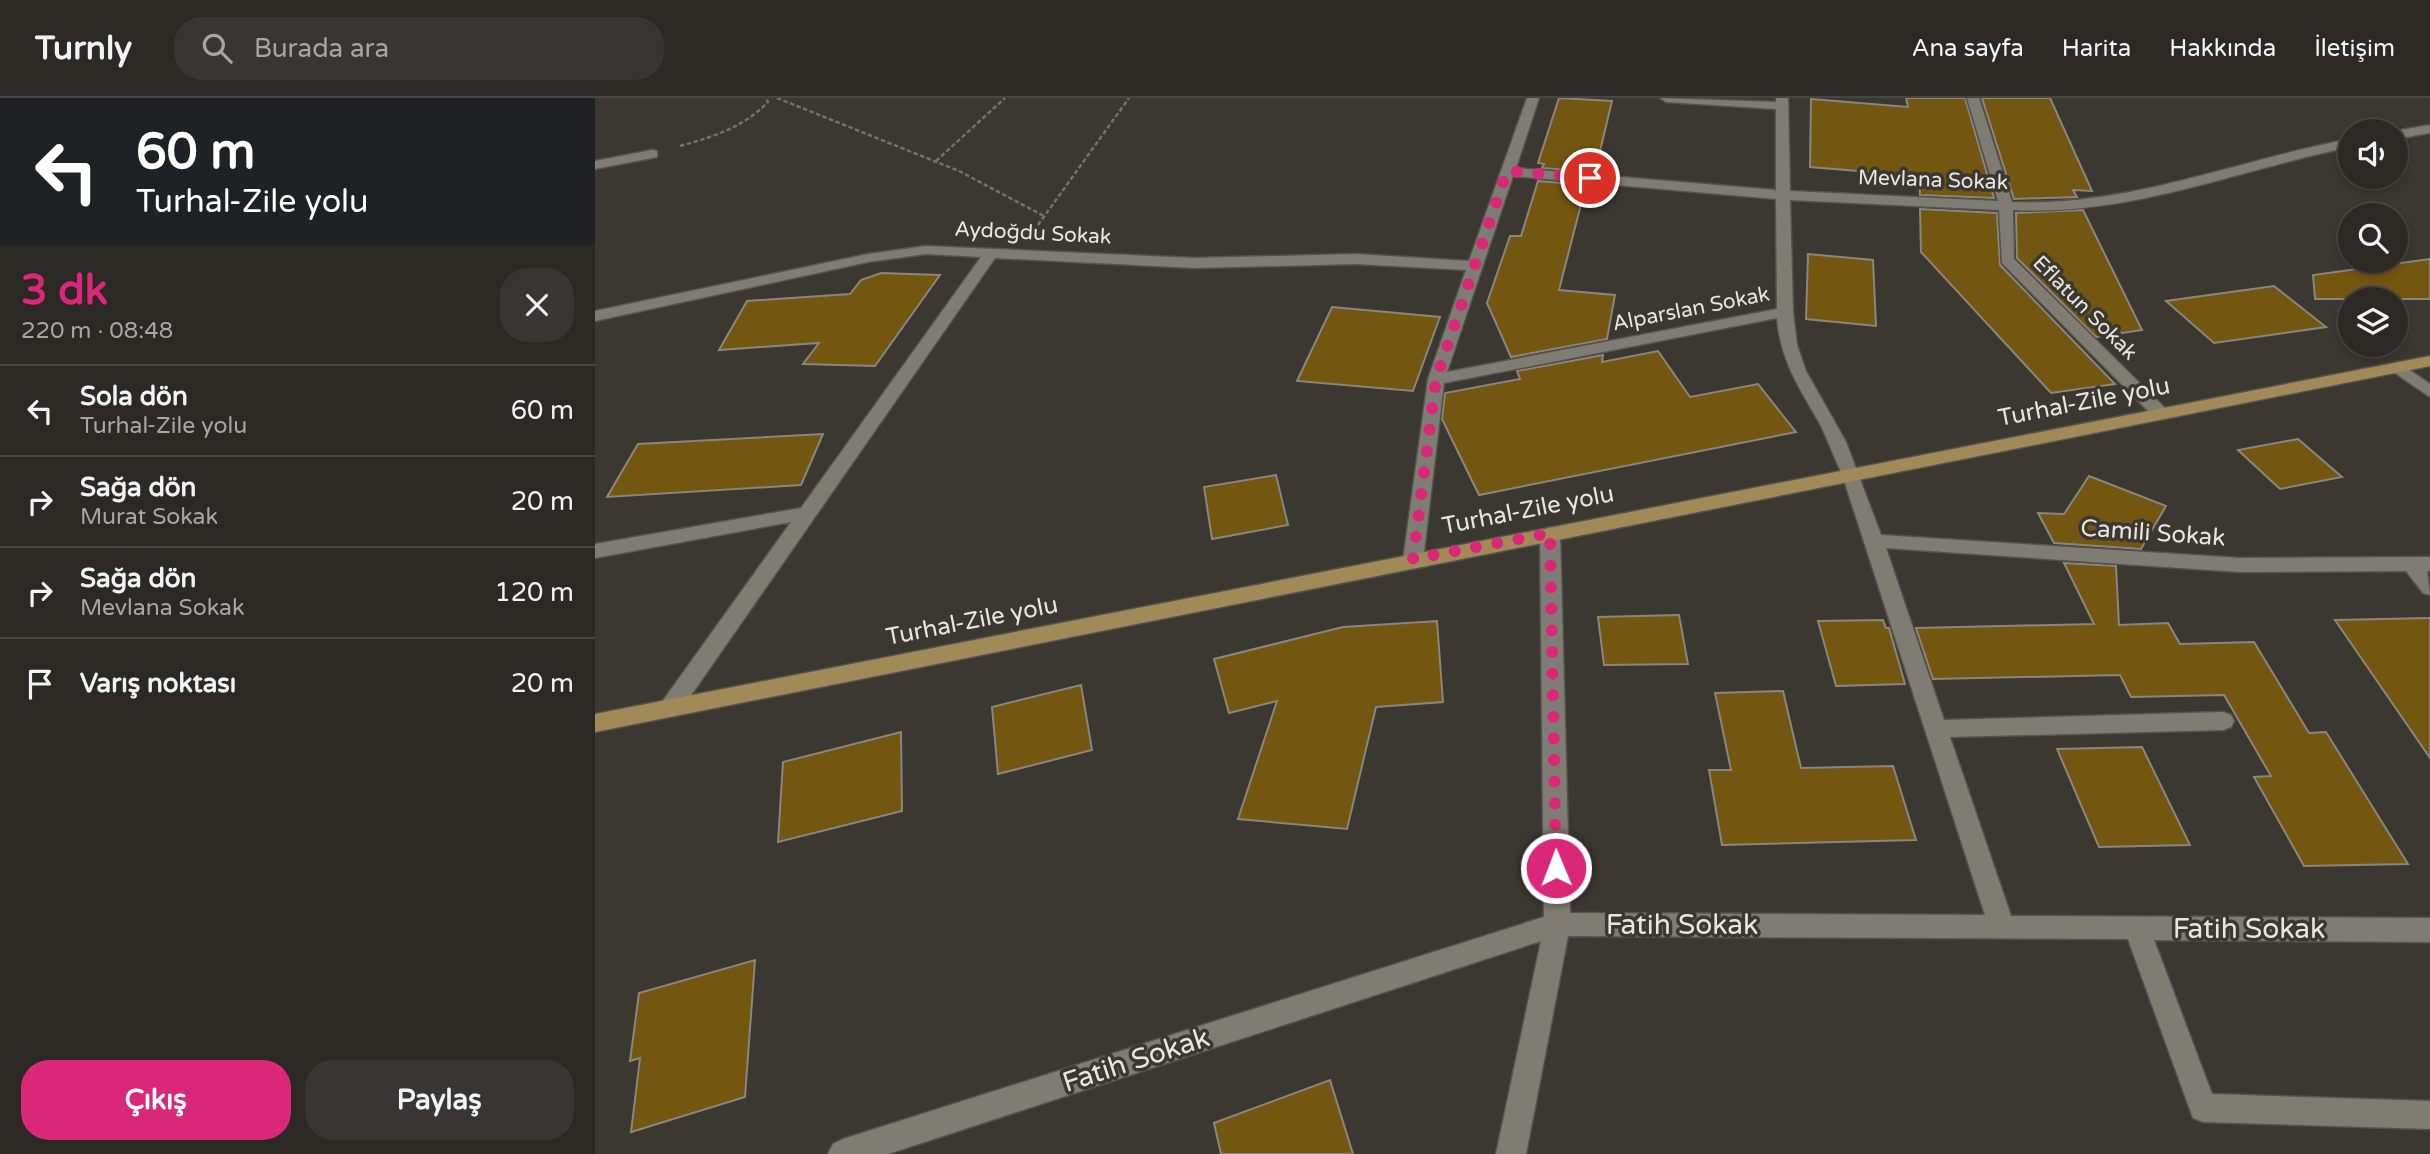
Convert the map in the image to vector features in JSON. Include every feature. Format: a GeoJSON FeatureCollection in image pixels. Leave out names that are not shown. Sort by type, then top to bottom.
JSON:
{"type":"FeatureCollection","features":[{"type":"Feature","properties":{"kind":"main road","name":"Turhal-Zile yolu"},"geometry":{"type":"LineString","coordinates":[[595,723],[1413,559],[2430,361]]}},
{"type":"Feature","properties":{"kind":"street"},"geometry":{"type":"LineString","coordinates":[[1413,559],[1436,379],[1533,98]]}},
{"type":"Feature","properties":{"kind":"street"},"geometry":{"type":"LineString","coordinates":[[1666,98],[1782,102]]}},
{"type":"Feature","properties":{"kind":"street","name":"Eflatun Sokak"},"geometry":{"type":"LineString","coordinates":[[1973,98],[2007,204],[2007,260],[2161,414]]}},
{"type":"Feature","properties":{"kind":"street","name":"Alparslan Sokak"},"geometry":{"type":"LineString","coordinates":[[1436,379],[1785,312],[1782,102]]}},
{"type":"Feature","properties":{"kind":"street"},"geometry":{"type":"LineString","coordinates":[[2408,133],[2430,129]]}},
{"type":"Feature","properties":{"kind":"street","name":"Mevlana Sokak"},"geometry":{"type":"LineString","coordinates":[[1507,171],[1783,195],[2053,208],[2119,201],[2338,146]]}},
{"type":"Feature","properties":{"kind":"street"},"geometry":{"type":"LineString","coordinates":[[595,165],[652,154]]}},
{"type":"Feature","properties":{"kind":"street","name":"Aydoğdu Sokak"},"geometry":{"type":"LineString","coordinates":[[595,316],[891,254],[926,250],[1195,262],[1356,259],[1475,266]]}},
{"type":"Feature","properties":{"kind":"street"},"geometry":{"type":"LineString","coordinates":[[670,708],[992,252]]}},
{"type":"Feature","properties":{"kind":"street"},"geometry":{"type":"LineString","coordinates":[[1785,312],[1785,342],[1797,374],[1830,426],[1850,474],[2002,927]]}},
{"type":"Feature","properties":{"kind":"street"},"geometry":{"type":"LineString","coordinates":[[2398,367],[2430,392]]}},
{"type":"Feature","properties":{"kind":"street"},"geometry":{"type":"LineString","coordinates":[[595,551],[808,513]]}},
{"type":"Feature","properties":{"kind":"street"},"geometry":{"type":"LineString","coordinates":[[1511,1154],[1557,924],[1550,533]]}},
{"type":"Feature","properties":{"kind":"street","name":"Camili Sokak"},"geometry":{"type":"LineString","coordinates":[[1873,541],[2240,565],[2421,564]]}},
{"type":"Feature","properties":{"kind":"street"},"geometry":{"type":"LineString","coordinates":[[2421,564],[2430,588]]}},
{"type":"Feature","properties":{"kind":"street"},"geometry":{"type":"LineString","coordinates":[[1936,729],[2223,721]]}},
{"type":"Feature","properties":{"kind":"street","name":"Fatih Sokak"},"geometry":{"type":"LineString","coordinates":[[843,1154],[1557,924],[2430,930]]}},
{"type":"Feature","properties":{"kind":"street"},"geometry":{"type":"LineString","coordinates":[[2137,928],[2203,1108],[2430,1115]]}},
{"type":"Feature","properties":{"kind":"path"},"geometry":{"type":"LineString","coordinates":[[652,154],[738,126],[758,114],[768,102],[766,98]]}},
{"type":"Feature","properties":{"kind":"path"},"geometry":{"type":"LineString","coordinates":[[777,98],[936,161],[1006,194],[1044,216]]}},
{"type":"Feature","properties":{"kind":"path"},"geometry":{"type":"LineString","coordinates":[[936,161],[1005,98]]}},
{"type":"Feature","properties":{"kind":"path"},"geometry":{"type":"LineString","coordinates":[[1018,253],[1129,98]]}},
{"type":"Feature","properties":{"kind":"building"},"geometry":{"type":"Polygon","coordinates":[[[1559,98],[1612,101],[1596,168],[1591,168],[1590,172],[1542,168],[1544,164],[1538,163],[1559,98]]]}},
{"type":"Feature","properties":{"kind":"building"},"geometry":{"type":"Polygon","coordinates":[[[1906,98],[1965,98],[1994,198],[1920,195],[1919,176],[1810,167],[1811,99],[1908,107],[1906,98]]]}},
{"type":"Feature","properties":{"kind":"building"},"geometry":{"type":"Polygon","coordinates":[[[1982,98],[2050,98],[2092,191],[2073,190],[2077,197],[2014,199],[1982,98]]]}},
{"type":"Feature","properties":{"kind":"building"},"geometry":{"type":"Polygon","coordinates":[[[1538,181],[1586,185],[1559,290],[1615,295],[1607,339],[1511,357],[1487,303],[1510,236],[1521,236],[1538,181]]]}},
{"type":"Feature","properties":{"kind":"building"},"geometry":{"type":"Polygon","coordinates":[[[1920,209],[1997,213],[2000,265],[2115,384],[2051,393],[1921,252],[1920,209]]]}},
{"type":"Feature","properties":{"kind":"building"},"geometry":{"type":"Polygon","coordinates":[[[2083,210],[2142,330],[2096,337],[2017,258],[2016,213],[2083,210]]]}},
{"type":"Feature","properties":{"kind":"building"},"geometry":{"type":"Polygon","coordinates":[[[1808,254],[1873,260],[1876,326],[1806,319],[1808,254]]]}},
{"type":"Feature","properties":{"kind":"building"},"geometry":{"type":"Polygon","coordinates":[[[2430,259],[2430,299],[2408,299],[2408,287],[2338,287],[2338,299],[2315,299],[2313,275],[2338,272],[2408,273],[2408,262],[2430,259]]]}},
{"type":"Feature","properties":{"kind":"building"},"geometry":{"type":"Polygon","coordinates":[[[881,273],[940,275],[875,366],[803,364],[819,343],[719,350],[747,301],[850,294],[861,280],[881,273]]]}},
{"type":"Feature","properties":{"kind":"building"},"geometry":{"type":"Polygon","coordinates":[[[2274,286],[2326,327],[2214,343],[2166,301],[2274,286]]]}},
{"type":"Feature","properties":{"kind":"building"},"geometry":{"type":"Polygon","coordinates":[[[1332,307],[1440,317],[1413,391],[1297,381],[1332,307]]]}},
{"type":"Feature","properties":{"kind":"building"},"geometry":{"type":"Polygon","coordinates":[[[1658,351],[1690,397],[1758,384],[1796,432],[1479,495],[1442,419],[1445,393],[1520,379],[1517,371],[1603,355],[1602,362],[1658,351]]]}},
{"type":"Feature","properties":{"kind":"building"},"geometry":{"type":"Polygon","coordinates":[[[823,434],[801,485],[607,497],[638,444],[823,434]]]}},
{"type":"Feature","properties":{"kind":"building"},"geometry":{"type":"Polygon","coordinates":[[[2298,439],[2342,477],[2280,489],[2238,450],[2298,439]]]}},
{"type":"Feature","properties":{"kind":"building"},"geometry":{"type":"Polygon","coordinates":[[[1276,475],[1288,525],[1212,539],[1204,487],[1276,475]]]}},
{"type":"Feature","properties":{"kind":"building"},"geometry":{"type":"Polygon","coordinates":[[[2089,476],[2166,506],[2141,549],[2054,543],[2038,513],[2064,514],[2089,476]]]}},
{"type":"Feature","properties":{"kind":"building"},"geometry":{"type":"Polygon","coordinates":[[[2064,563],[2116,566],[2119,625],[2168,623],[2180,644],[2254,642],[2309,733],[2326,732],[2408,864],[2304,866],[2254,777],[2271,776],[2224,695],[2131,697],[2120,675],[1933,679],[1916,628],[2094,624],[2064,563]]]}},
{"type":"Feature","properties":{"kind":"building"},"geometry":{"type":"Polygon","coordinates":[[[1679,615],[1688,664],[1604,665],[1598,617],[1679,615]]]}},
{"type":"Feature","properties":{"kind":"building"},"geometry":{"type":"Polygon","coordinates":[[[2430,618],[2430,758],[2335,620],[2430,618]]]}},
{"type":"Feature","properties":{"kind":"building"},"geometry":{"type":"Polygon","coordinates":[[[1883,620],[1886,628],[1889,628],[1905,684],[1836,686],[1818,621],[1883,620]]]}},
{"type":"Feature","properties":{"kind":"building"},"geometry":{"type":"Polygon","coordinates":[[[1437,621],[1443,702],[1376,707],[1347,829],[1238,819],[1277,701],[1229,713],[1214,659],[1343,627],[1437,621]]]}},
{"type":"Feature","properties":{"kind":"building"},"geometry":{"type":"Polygon","coordinates":[[[1081,685],[1092,750],[998,774],[992,707],[1081,685]]]}},
{"type":"Feature","properties":{"kind":"building"},"geometry":{"type":"Polygon","coordinates":[[[1783,691],[1801,768],[1893,766],[1916,840],[1722,845],[1709,770],[1731,770],[1715,693],[1783,691]]]}},
{"type":"Feature","properties":{"kind":"building"},"geometry":{"type":"Polygon","coordinates":[[[901,732],[902,811],[778,842],[783,762],[901,732]]]}},
{"type":"Feature","properties":{"kind":"building"},"geometry":{"type":"Polygon","coordinates":[[[2142,747],[2190,845],[2099,847],[2057,749],[2142,747]]]}},
{"type":"Feature","properties":{"kind":"building"},"geometry":{"type":"Polygon","coordinates":[[[755,960],[745,1097],[631,1132],[640,1058],[630,1061],[639,993],[755,960]]]}},
{"type":"Feature","properties":{"kind":"building"},"geometry":{"type":"Polygon","coordinates":[[[1330,1080],[1353,1154],[1221,1154],[1214,1123],[1330,1080]]]}},
{"type":"Feature","properties":{"kind":"route"},"geometry":{"type":"LineString","coordinates":[[1556,868],[1550,533],[1413,559],[1436,379],[1507,171],[1590,178]]}}]}
